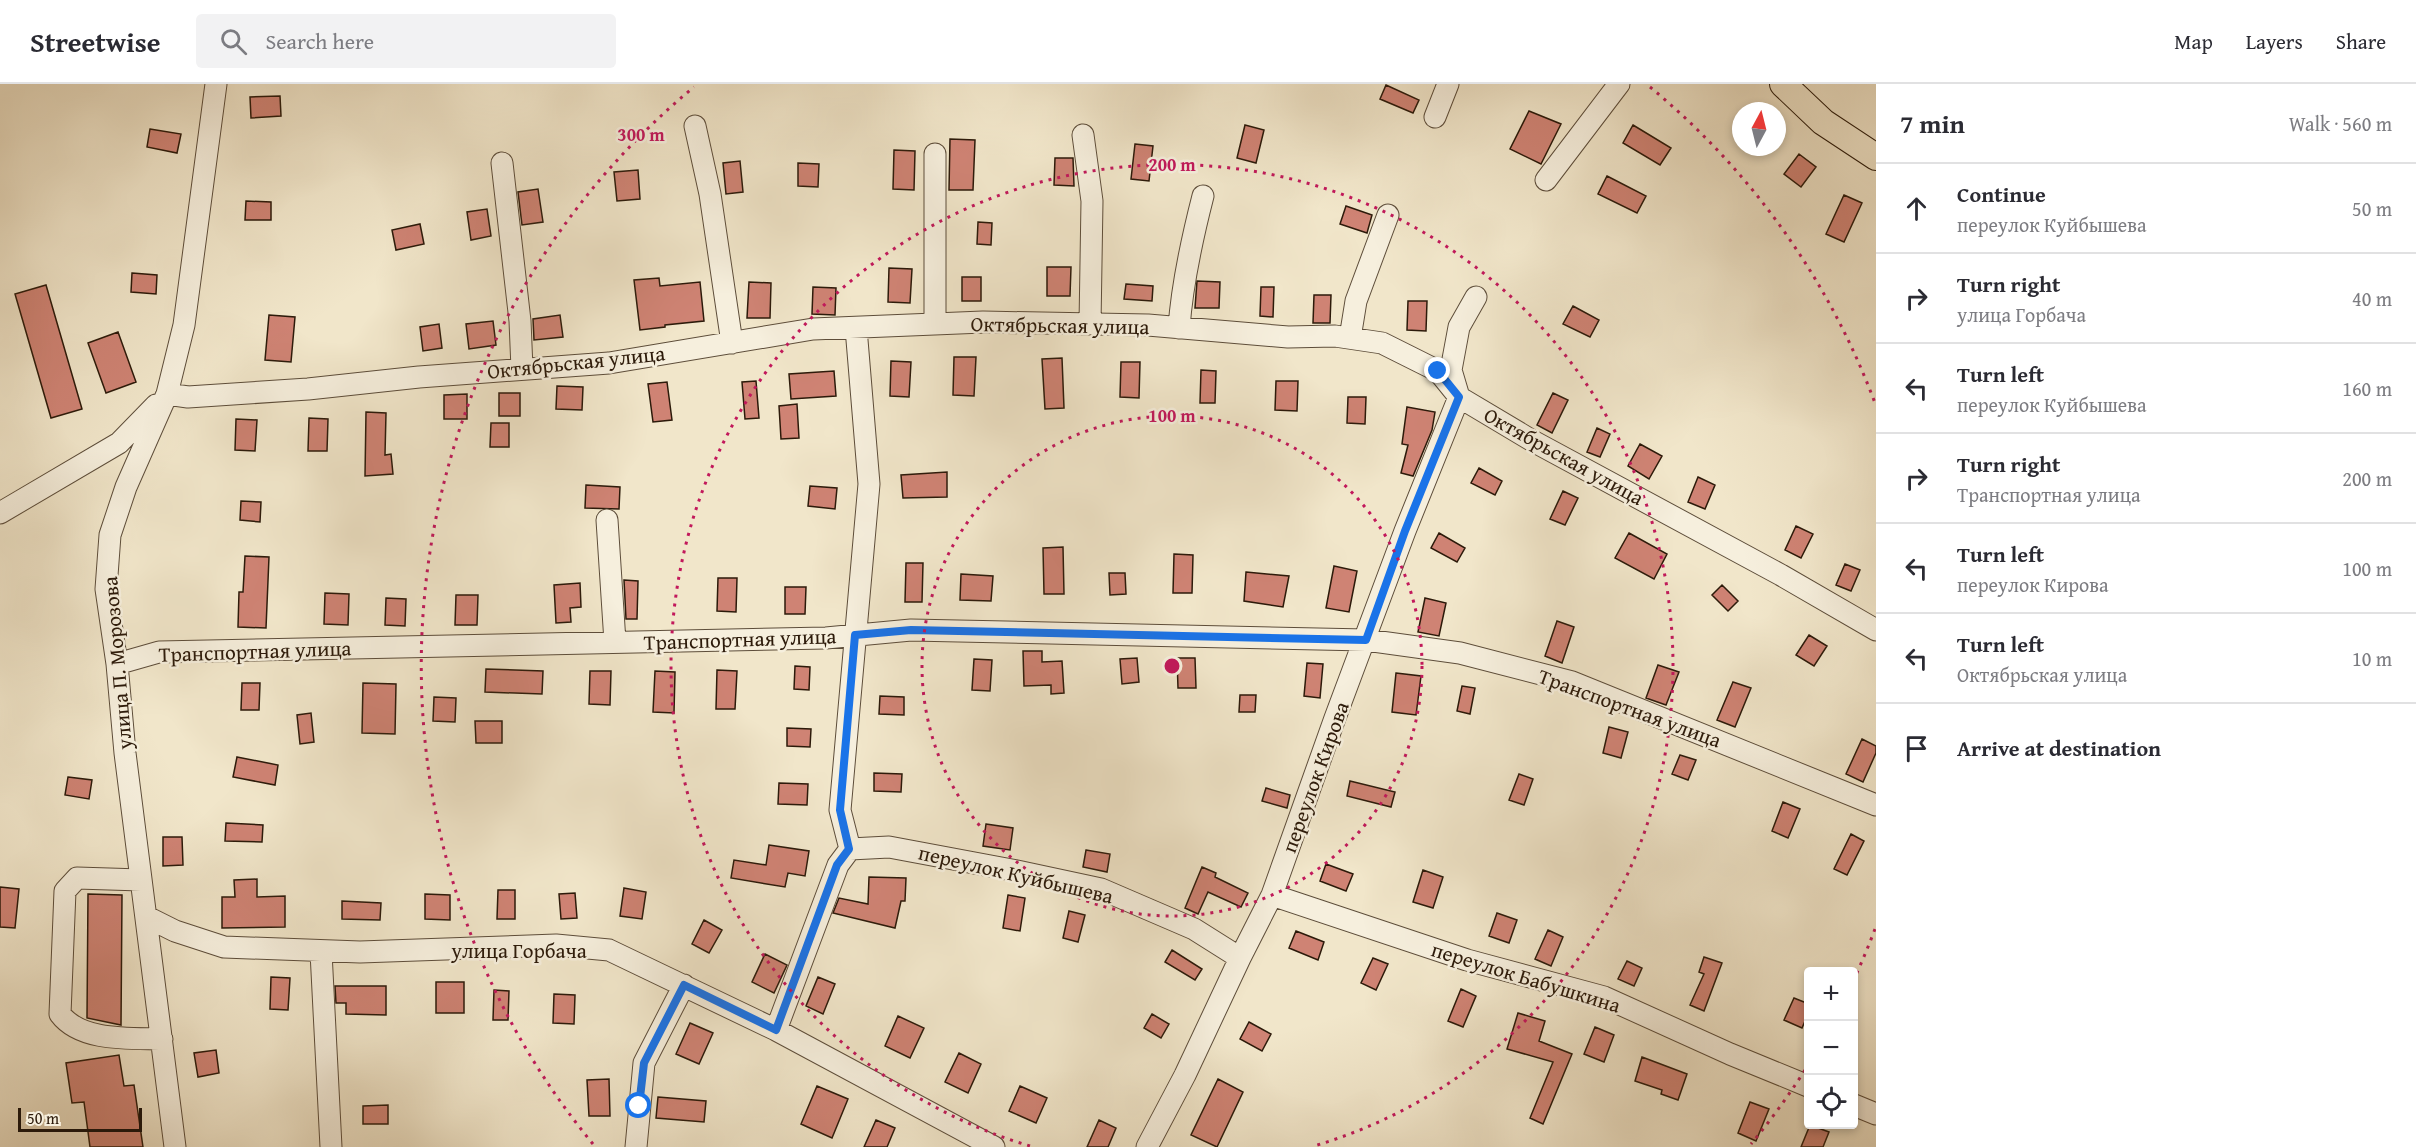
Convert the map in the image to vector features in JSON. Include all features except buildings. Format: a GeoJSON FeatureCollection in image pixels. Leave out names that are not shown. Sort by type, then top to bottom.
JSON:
{"type":"FeatureCollection","features":[{"type":"Feature","properties":{"kind":"main road"},"geometry":{"type":"LineString","coordinates":[[1783,84],[1823,122],[1876,157]]}},
{"type":"Feature","properties":{"kind":"street","name":"улица П. Морозова"},"geometry":{"type":"LineString","coordinates":[[175,1147],[106,589],[110,535],[126,487],[167,394],[184,326],[216,84]]}},
{"type":"Feature","properties":{"kind":"street"},"geometry":{"type":"LineString","coordinates":[[1435,117],[1448,84]]}},
{"type":"Feature","properties":{"kind":"street"},"geometry":{"type":"LineString","coordinates":[[1546,180],[1619,84]]}},
{"type":"Feature","properties":{"kind":"street"},"geometry":{"type":"LineString","coordinates":[[695,126],[710,194],[732,343]]}},
{"type":"Feature","properties":{"kind":"street"},"geometry":{"type":"LineString","coordinates":[[1083,135],[1092,201],[1090,324]]}},
{"type":"Feature","properties":{"kind":"street"},"geometry":{"type":"LineString","coordinates":[[935,154],[935,324]]}},
{"type":"Feature","properties":{"kind":"street"},"geometry":{"type":"LineString","coordinates":[[502,163],[520,321],[522,369]]}},
{"type":"Feature","properties":{"kind":"street"},"geometry":{"type":"LineString","coordinates":[[1179,328],[1180,303],[1203,196]]}},
{"type":"Feature","properties":{"kind":"street"},"geometry":{"type":"LineString","coordinates":[[1350,338],[1356,301],[1388,215]]}},
{"type":"Feature","properties":{"kind":"street"},"geometry":{"type":"LineString","coordinates":[[1459,397],[1451,370],[1459,327],[1476,297]]}},
{"type":"Feature","properties":{"kind":"street","name":"Октябрьская улица"},"geometry":{"type":"LineString","coordinates":[[167,394],[188,397],[308,389],[418,377],[609,363],[813,329],[984,322],[1090,324],[1179,328],[1288,337],[1350,338],[1382,343],[1438,371],[1459,397],[1542,446],[1781,575],[1876,630]]}},
{"type":"Feature","properties":{"kind":"street"},"geometry":{"type":"LineString","coordinates":[[776,1030],[837,865],[849,849],[840,810],[869,484],[856,328]]}},
{"type":"Feature","properties":{"kind":"street"},"geometry":{"type":"LineString","coordinates":[[0,513],[119,443],[167,394]]}},
{"type":"Feature","properties":{"kind":"street","name":"переулок Кирова"},"geometry":{"type":"LineString","coordinates":[[1147,1147],[1185,1075],[1240,957],[1272,895],[1405,531],[1459,397]]}},
{"type":"Feature","properties":{"kind":"street"},"geometry":{"type":"LineString","coordinates":[[607,520],[615,642]]}},
{"type":"Feature","properties":{"kind":"street","name":"Транспортная улица"},"geometry":{"type":"LineString","coordinates":[[117,664],[159,652],[826,638],[911,630],[1366,640],[1460,653],[1572,682],[1876,805]]}},
{"type":"Feature","properties":{"kind":"street","name":"переулок Куйбышева"},"geometry":{"type":"LineString","coordinates":[[849,849],[889,847],[1101,889],[1194,929],[1240,957]]}},
{"type":"Feature","properties":{"kind":"street"},"geometry":{"type":"LineString","coordinates":[[141,880],[76,878],[65,891],[60,1014],[66,1023],[102,1037],[162,1039]]}},
{"type":"Feature","properties":{"kind":"street","name":"переулок Бабушкина"},"geometry":{"type":"LineString","coordinates":[[1272,895],[1467,960],[1604,997],[1730,1054],[1804,1084]]}},
{"type":"Feature","properties":{"kind":"street","name":"улица Горбача"},"geometry":{"type":"LineString","coordinates":[[147,917],[175,931],[224,947],[321,952],[432,951],[556,945],[609,950],[776,1030],[994,1147]]}},
{"type":"Feature","properties":{"kind":"street"},"geometry":{"type":"LineString","coordinates":[[321,952],[331,1147]]}},
{"type":"Feature","properties":{"kind":"street"},"geometry":{"type":"LineString","coordinates":[[636,1147],[644,1063],[684,985]]}},
{"type":"Feature","properties":{"kind":"street"},"geometry":{"type":"LineString","coordinates":[[1858,1107],[1876,1114]]}},
{"type":"Feature","properties":{"kind":"route"},"geometry":{"type":"LineString","coordinates":[[639,1106],[644,1063],[684,985],[776,1030],[826,900],[837,865],[849,849],[840,810],[855,635],[911,630],[1366,640],[1405,531],[1459,397],[1438,371]]}}]}
